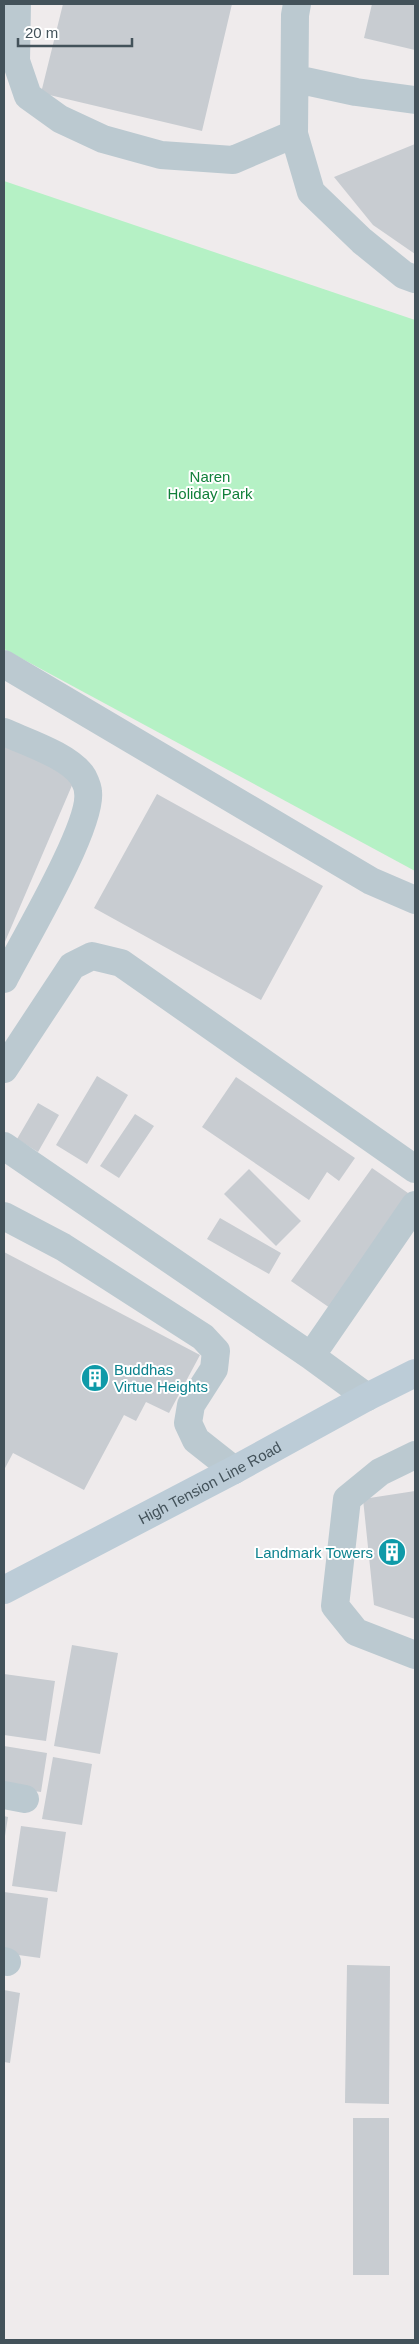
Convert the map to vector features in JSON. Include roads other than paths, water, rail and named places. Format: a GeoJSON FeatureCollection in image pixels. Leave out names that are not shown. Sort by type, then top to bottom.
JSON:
{"type":"FeatureCollection","features":[{"type":"Feature","properties":{"kind":"main road","name":"High Tension Line Road"},"geometry":{"type":"LineString","coordinates":[[4,1590],[415,1373]]}},
{"type":"Feature","properties":{"kind":"street"},"geometry":{"type":"LineString","coordinates":[[17,4],[16,61],[28,96],[60,119],[103,140],[161,155],[233,160],[294,134]]}},
{"type":"Feature","properties":{"kind":"street"},"geometry":{"type":"LineString","coordinates":[[297,4],[295,14],[296,79],[294,134],[311,192],[362,240],[404,275],[415,279]]}},
{"type":"Feature","properties":{"kind":"street"},"geometry":{"type":"LineString","coordinates":[[296,79],[356,92],[415,100]]}},
{"type":"Feature","properties":{"kind":"street"},"geometry":{"type":"LineString","coordinates":[[4,664],[370,881],[415,900]]}},
{"type":"Feature","properties":{"kind":"street"},"geometry":{"type":"LineString","coordinates":[[4,732],[63,760],[82,776],[88,792],[87,805],[73,847],[4,979]]}},
{"type":"Feature","properties":{"kind":"street"},"geometry":{"type":"LineString","coordinates":[[4,1069],[72,966],[92,956],[102,958],[121,963],[415,1169]]}},
{"type":"Feature","properties":{"kind":"street"},"geometry":{"type":"LineString","coordinates":[[4,1146],[311,1356],[367,1397]]}},
{"type":"Feature","properties":{"kind":"street"},"geometry":{"type":"LineString","coordinates":[[311,1356],[415,1205]]}},
{"type":"Feature","properties":{"kind":"street"},"geometry":{"type":"LineString","coordinates":[[4,1216],[63,1247],[203,1337],[216,1351],[214,1369],[191,1405],[188,1423],[196,1440],[234,1470]]}},
{"type":"Feature","properties":{"kind":"street"},"geometry":{"type":"LineString","coordinates":[[415,1455],[380,1472],[347,1499],[335,1606],[356,1632],[415,1655]]}},
{"type":"Feature","properties":{"kind":"place","name":"Buddhas Virtue Heights"},"geometry":{"type":"Point","coordinates":[95,1378]}},
{"type":"Feature","properties":{"kind":"place","name":"Landmark Towers"},"geometry":{"type":"Point","coordinates":[392,1552]}},
{"type":"Feature","properties":{"kind":"park label","name":"Naren Holiday Park"},"geometry":{"type":"Point","coordinates":[210,484]}}]}
